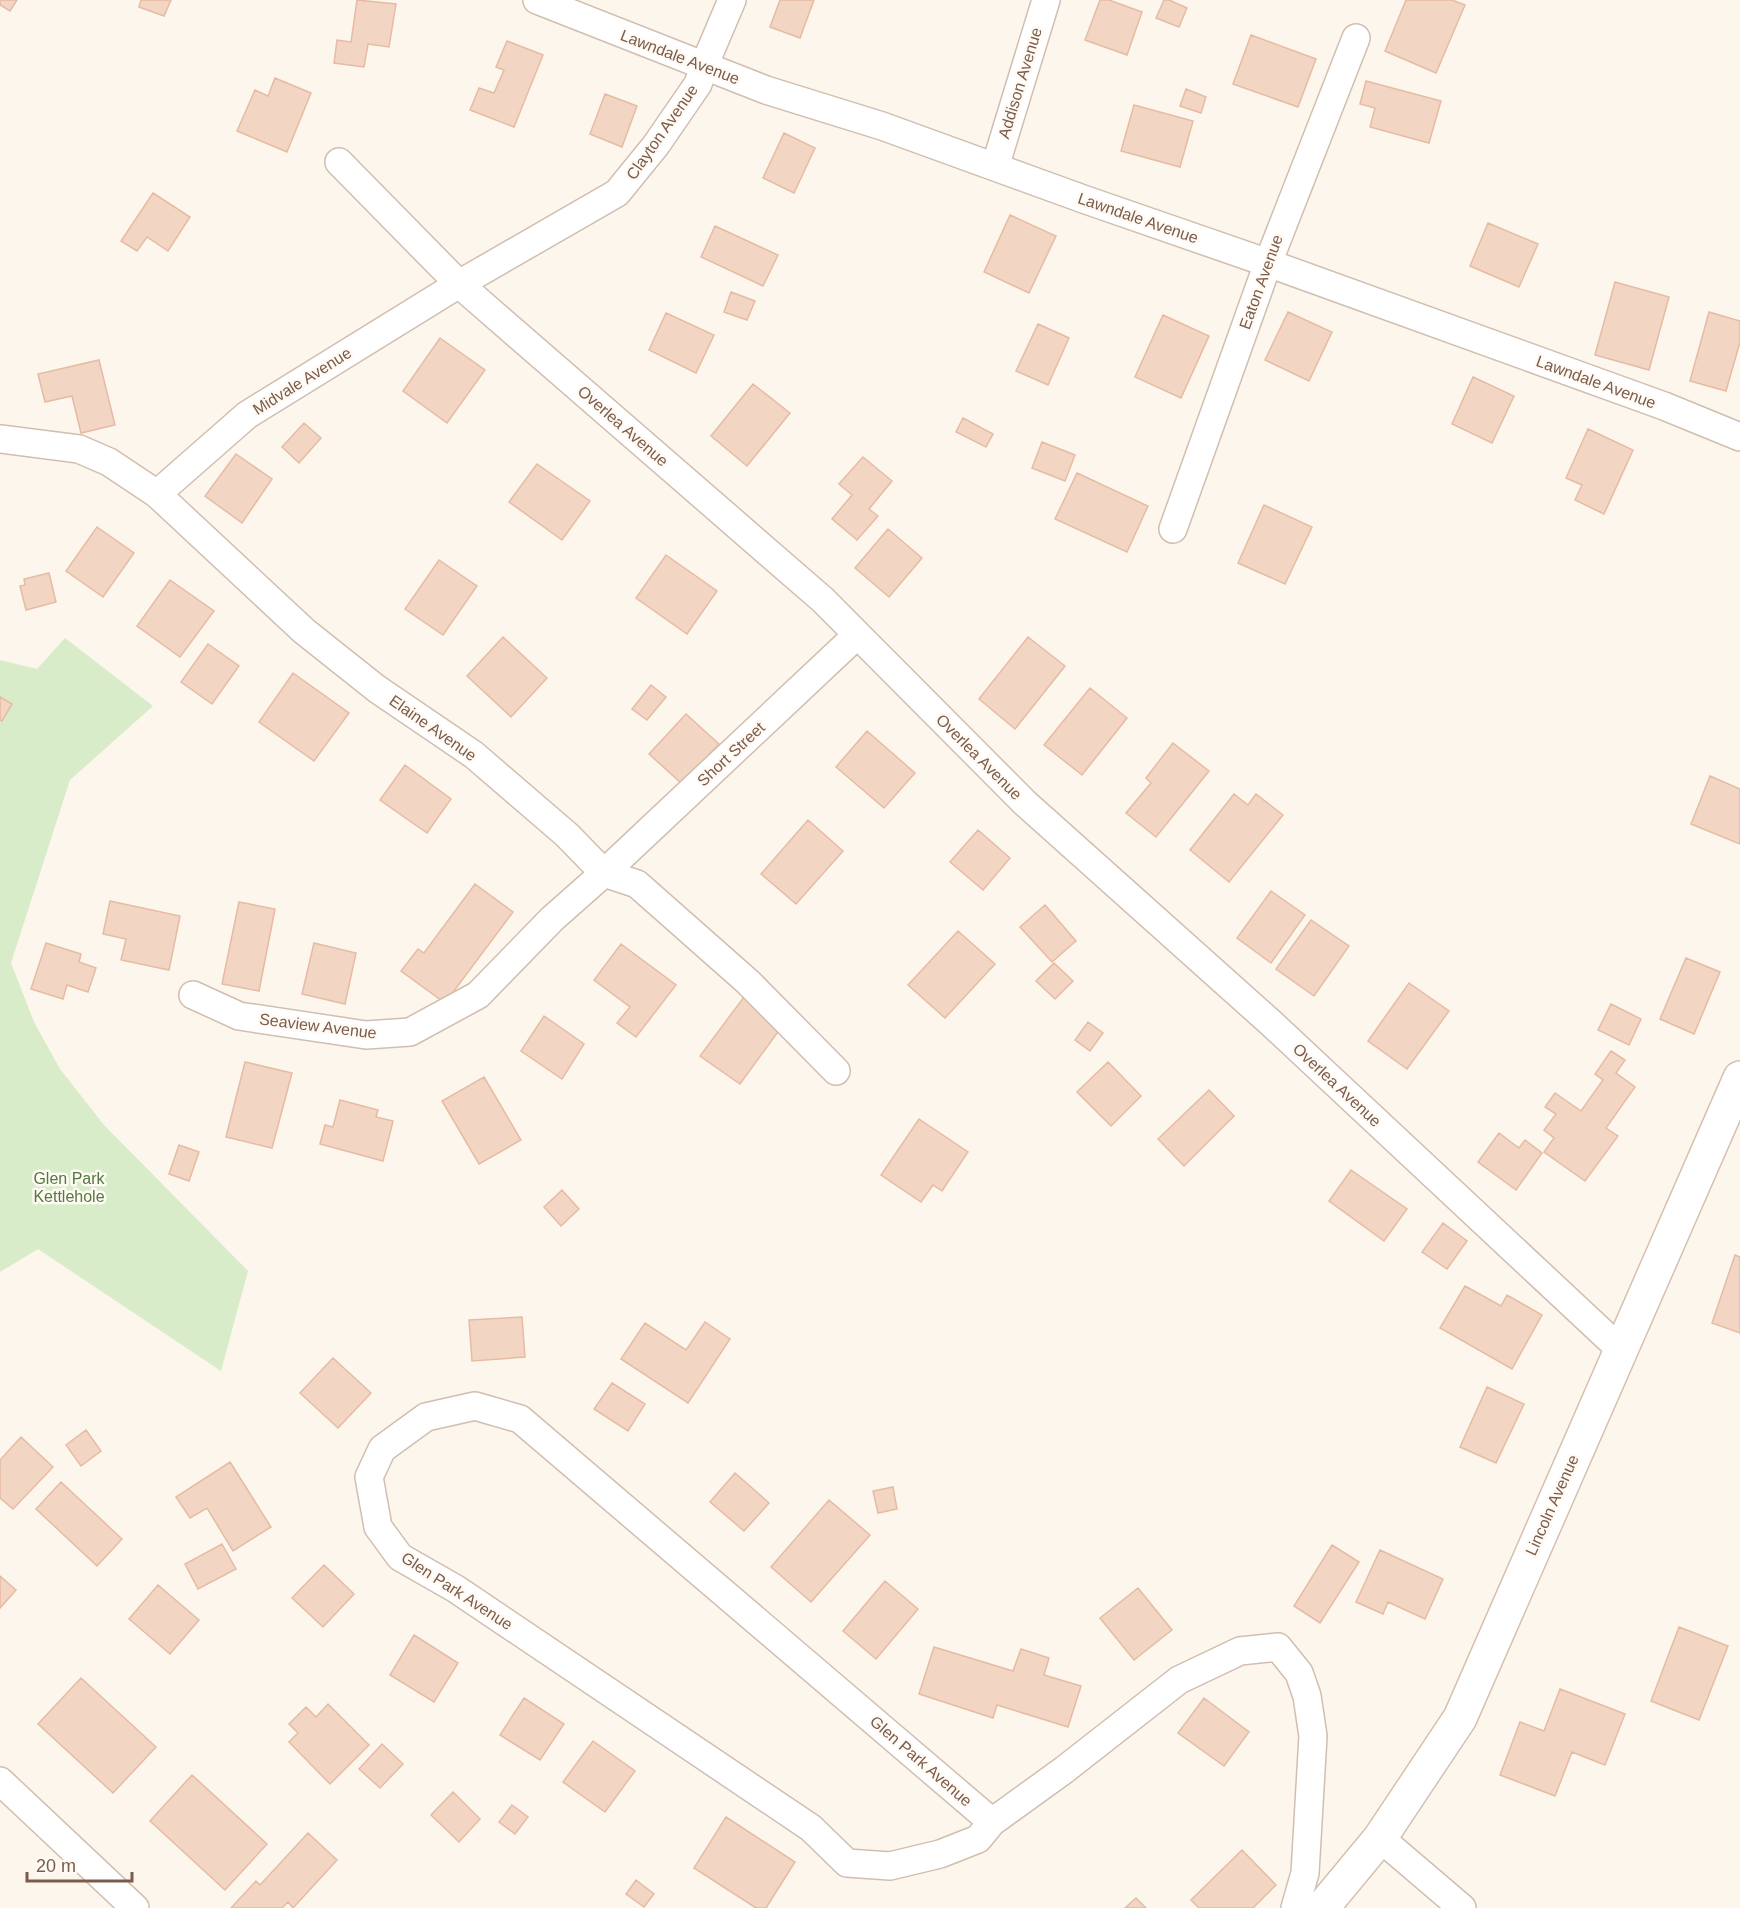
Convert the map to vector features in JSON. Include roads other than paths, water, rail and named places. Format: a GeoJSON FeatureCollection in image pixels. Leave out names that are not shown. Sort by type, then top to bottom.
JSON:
{"type":"FeatureCollection","features":[{"type":"Feature","properties":{"kind":"main road","name":"Lincoln Avenue"},"geometry":{"type":"LineString","coordinates":[[1322,1908],[1380,1838],[1460,1718],[1740,1078]]}},
{"type":"Feature","properties":{"kind":"street","name":"Lawndale Avenue"},"geometry":{"type":"LineString","coordinates":[[537,0],[766,90],[882,126],[1086,201],[1268,263],[1642,398],[1740,437]]}},
{"type":"Feature","properties":{"kind":"street","name":"Clayton Avenue"},"geometry":{"type":"LineString","coordinates":[[459,284],[617,193],[656,146],[698,84],[732,0]]}},
{"type":"Feature","properties":{"kind":"street","name":"Addison Avenue"},"geometry":{"type":"LineString","coordinates":[[994,167],[1046,0]]}},
{"type":"Feature","properties":{"kind":"street","name":"Eaton Avenue"},"geometry":{"type":"LineString","coordinates":[[1173,529],[1268,263],[1356,38]]}},
{"type":"Feature","properties":{"kind":"street","name":"Overlea Avenue"},"geometry":{"type":"LineString","coordinates":[[339,162],[459,284],[823,600],[1025,803],[1271,1023],[1621,1350]]}},
{"type":"Feature","properties":{"kind":"street","name":"Midvale Avenue"},"geometry":{"type":"LineString","coordinates":[[157,494],[247,415],[459,284]]}},
{"type":"Feature","properties":{"kind":"street","name":"Elaine Avenue"},"geometry":{"type":"LineString","coordinates":[[0,439],[79,449],[109,462],[157,494],[304,631],[377,689],[474,755],[567,835],[604,873],[637,884],[748,982],[836,1071]]}},
{"type":"Feature","properties":{"kind":"street","name":"Short Street"},"geometry":{"type":"LineString","coordinates":[[604,873],[857,634]]}},
{"type":"Feature","properties":{"kind":"street","name":"Seaview Avenue"},"geometry":{"type":"LineString","coordinates":[[193,995],[239,1016],[366,1035],[410,1032],[478,995],[552,919],[604,873]]}},
{"type":"Feature","properties":{"kind":"street","name":"Glen Park Avenue"},"geometry":{"type":"LineString","coordinates":[[992,1822],[520,1419],[475,1406],[426,1417],[381,1449],[369,1477],[378,1527],[400,1557],[456,1589],[811,1828],[847,1863],[890,1866],[940,1854],[978,1839],[992,1822],[1064,1770],[1179,1680],[1240,1651],[1278,1647],[1299,1673],[1307,1696],[1313,1736],[1305,1873],[1295,1908]]}},
{"type":"Feature","properties":{"kind":"street"},"geometry":{"type":"LineString","coordinates":[[0,1781],[135,1908]]}},
{"type":"Feature","properties":{"kind":"street"},"geometry":{"type":"LineString","coordinates":[[1380,1838],[1462,1908]]}},
{"type":"Feature","properties":{"kind":"park label","name":"Glen Park Kettlehole"},"geometry":{"type":"Point","coordinates":[69,1187]}}]}
